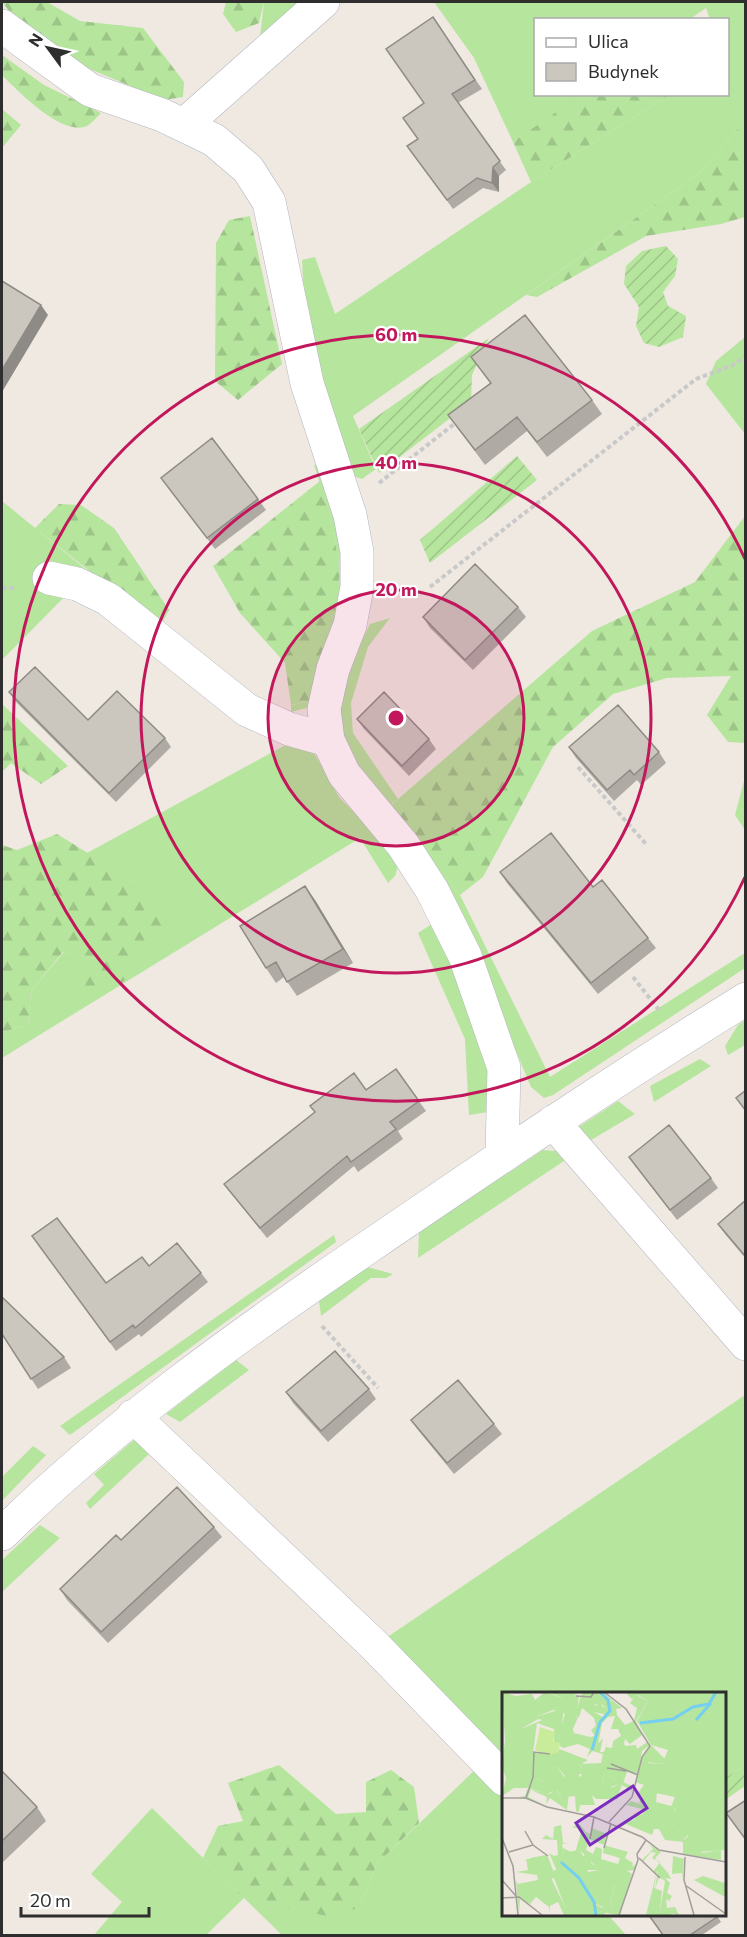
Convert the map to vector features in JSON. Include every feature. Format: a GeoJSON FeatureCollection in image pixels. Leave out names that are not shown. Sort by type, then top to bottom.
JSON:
{"type":"FeatureCollection","features":[{"type":"Feature","properties":{"kind":"street"},"geometry":{"type":"LineString","coordinates":[[184,125],[323,2]]}},
{"type":"Feature","properties":{"kind":"street"},"geometry":{"type":"LineString","coordinates":[[2,26],[90,90],[184,125],[214,140],[248,169],[269,201],[307,383],[350,515],[357,552],[357,587],[350,625],[333,669],[324,709],[328,740],[344,774],[403,845],[432,890],[465,956],[504,1068],[502,1156]]}},
{"type":"Feature","properties":{"kind":"street"},"geometry":{"type":"LineString","coordinates":[[49,578],[77,584],[108,599],[247,710],[289,729],[328,740]]}},
{"type":"Feature","properties":{"kind":"street"},"geometry":{"type":"LineString","coordinates":[[2,1534],[133,1416],[240,1335],[553,1122],[746,999]]}},
{"type":"Feature","properties":{"kind":"street"},"geometry":{"type":"LineString","coordinates":[[553,1122],[746,1344]]}},
{"type":"Feature","properties":{"kind":"street"},"geometry":{"type":"LineString","coordinates":[[133,1416],[373,1644],[502,1777]]}},
{"type":"Feature","properties":{"kind":"path"},"geometry":{"type":"LineString","coordinates":[[430,586],[696,379],[734,365],[746,356]]}},
{"type":"Feature","properties":{"kind":"path"},"geometry":{"type":"LineString","coordinates":[[382,481],[466,415]]}},
{"type":"Feature","properties":{"kind":"path"},"geometry":{"type":"LineString","coordinates":[[578,767],[646,844]]}},
{"type":"Feature","properties":{"kind":"path"},"geometry":{"type":"LineString","coordinates":[[633,978],[658,1009]]}},
{"type":"Feature","properties":{"kind":"path"},"geometry":{"type":"LineString","coordinates":[[317,1319],[378,1388]]}},
{"type":"Feature","properties":{"kind":"green space"},"geometry":{"type":"Polygon","coordinates":[[[2,2],[47,2],[80,21],[143,28],[184,82],[183,97],[164,100],[61,57],[20,25],[2,2]]]}},
{"type":"Feature","properties":{"kind":"green space"},"geometry":{"type":"Polygon","coordinates":[[[226,2],[264,2],[259,23],[236,32],[223,14],[226,2]]]}},
{"type":"Feature","properties":{"kind":"green space"},"geometry":{"type":"Polygon","coordinates":[[[264,2],[301,2],[260,37],[264,2]]]}},
{"type":"Feature","properties":{"kind":"green space"},"geometry":{"type":"Polygon","coordinates":[[[434,2],[745,2],[745,121],[697,175],[353,416],[376,469],[362,479],[353,476],[319,370],[307,316],[302,260],[315,257],[335,314],[531,182],[667,96],[729,96],[729,18],[710,18],[706,8],[691,18],[534,18],[534,96],[581,96],[513,142],[474,58],[434,2]]]}},
{"type":"Feature","properties":{"kind":"green space"},"geometry":{"type":"Polygon","coordinates":[[[2,55],[44,85],[101,113],[87,126],[77,128],[53,119],[29,101],[2,75],[2,55]]]}},
{"type":"Feature","properties":{"kind":"green space"},"geometry":{"type":"Polygon","coordinates":[[[579,96],[667,96],[531,182],[513,142],[579,96]]]}},
{"type":"Feature","properties":{"kind":"green space"},"geometry":{"type":"Polygon","coordinates":[[[2,109],[21,125],[2,148],[2,109]]]}},
{"type":"Feature","properties":{"kind":"green space"},"geometry":{"type":"Polygon","coordinates":[[[745,121],[745,217],[721,224],[646,236],[537,297],[526,295],[697,175],[745,121]]]}},
{"type":"Feature","properties":{"kind":"green space"},"geometry":{"type":"Polygon","coordinates":[[[250,216],[282,364],[238,400],[215,381],[216,243],[229,220],[250,216]]]}},
{"type":"Feature","properties":{"kind":"green space"},"geometry":{"type":"Polygon","coordinates":[[[666,246],[678,259],[675,276],[663,292],[668,306],[686,316],[683,337],[659,347],[644,343],[636,326],[639,307],[624,284],[626,266],[642,251],[666,246]]]}},
{"type":"Feature","properties":{"kind":"green space"},"geometry":{"type":"Polygon","coordinates":[[[745,337],[745,434],[706,384],[716,361],[745,337]]]}},
{"type":"Feature","properties":{"kind":"green space"},"geometry":{"type":"Polygon","coordinates":[[[489,338],[472,375],[471,402],[379,473],[359,429],[489,338]]]}},
{"type":"Feature","properties":{"kind":"green space"},"geometry":{"type":"Polygon","coordinates":[[[517,456],[537,480],[430,563],[420,540],[517,456]]]}},
{"type":"Feature","properties":{"kind":"green space"},"geometry":{"type":"Polygon","coordinates":[[[318,464],[343,541],[340,616],[315,706],[291,712],[291,705],[312,701],[340,570],[330,513],[314,465],[318,464]]]}},
{"type":"Feature","properties":{"kind":"green space"},"geometry":{"type":"Polygon","coordinates":[[[320,481],[330,513],[340,570],[334,620],[321,657],[312,701],[291,705],[285,663],[240,613],[213,566],[320,481]]]}},
{"type":"Feature","properties":{"kind":"green space"},"geometry":{"type":"Polygon","coordinates":[[[2,501],[89,572],[2,660],[2,501]]]}},
{"type":"Feature","properties":{"kind":"green space"},"geometry":{"type":"Polygon","coordinates":[[[59,504],[81,505],[114,528],[169,610],[160,627],[35,528],[59,504]]]}},
{"type":"Feature","properties":{"kind":"green space"},"geometry":{"type":"Polygon","coordinates":[[[745,516],[745,743],[728,742],[707,715],[731,676],[667,678],[613,694],[553,747],[483,877],[460,895],[390,806],[592,631],[695,582],[745,516]]]}},
{"type":"Feature","properties":{"kind":"green space"},"geometry":{"type":"Polygon","coordinates":[[[390,618],[368,647],[351,703],[353,733],[398,799],[390,805],[460,895],[550,1077],[745,953],[745,968],[553,1095],[544,1098],[531,1087],[486,979],[343,739],[340,705],[350,665],[370,624],[390,618]]]}},
{"type":"Feature","properties":{"kind":"green space"},"geometry":{"type":"Polygon","coordinates":[[[2,704],[68,766],[41,784],[11,763],[2,772],[2,704]]]}},
{"type":"Feature","properties":{"kind":"green space"},"geometry":{"type":"Polygon","coordinates":[[[291,742],[314,753],[339,797],[394,853],[398,866],[395,876],[388,883],[360,838],[2,1058],[2,1032],[28,1025],[31,991],[64,952],[94,959],[84,998],[138,884],[87,853],[291,742]]]}},
{"type":"Feature","properties":{"kind":"green space"},"geometry":{"type":"Polygon","coordinates":[[[745,777],[745,830],[735,815],[745,777]]]}},
{"type":"Feature","properties":{"kind":"green space"},"geometry":{"type":"Polygon","coordinates":[[[57,834],[138,884],[171,918],[123,982],[84,998],[73,988],[94,959],[63,952],[31,991],[28,1025],[2,1032],[2,845],[17,850],[57,834]]]}},
{"type":"Feature","properties":{"kind":"green space"},"geometry":{"type":"Polygon","coordinates":[[[435,922],[485,1055],[493,1096],[488,1112],[469,1115],[465,1039],[418,933],[435,922]]]}},
{"type":"Feature","properties":{"kind":"green space"},"geometry":{"type":"Polygon","coordinates":[[[745,1020],[745,1045],[728,1055],[725,1046],[738,1025],[745,1020]]]}},
{"type":"Feature","properties":{"kind":"green space"},"geometry":{"type":"Polygon","coordinates":[[[700,1059],[711,1066],[654,1102],[650,1086],[700,1059]]]}},
{"type":"Feature","properties":{"kind":"green space"},"geometry":{"type":"Polygon","coordinates":[[[618,1101],[635,1114],[586,1143],[577,1128],[618,1101]]]}},
{"type":"Feature","properties":{"kind":"green space"},"geometry":{"type":"Polygon","coordinates":[[[543,1150],[556,1151],[564,1161],[418,1258],[419,1232],[543,1150]]]}},
{"type":"Feature","properties":{"kind":"green space"},"geometry":{"type":"Polygon","coordinates":[[[334,1235],[336,1242],[70,1435],[60,1426],[334,1235]]]}},
{"type":"Feature","properties":{"kind":"green space"},"geometry":{"type":"Polygon","coordinates":[[[367,1267],[393,1274],[386,1278],[371,1278],[321,1316],[319,1300],[367,1267]]]}},
{"type":"Feature","properties":{"kind":"green space"},"geometry":{"type":"Polygon","coordinates":[[[236,1360],[249,1370],[180,1422],[166,1414],[236,1360]]]}},
{"type":"Feature","properties":{"kind":"green space"},"geometry":{"type":"Polygon","coordinates":[[[745,1395],[745,1765],[726,1777],[726,1692],[502,1692],[502,1761],[386,1638],[745,1395]]]}},
{"type":"Feature","properties":{"kind":"green space"},"geometry":{"type":"Polygon","coordinates":[[[135,1439],[149,1454],[90,1509],[86,1503],[104,1485],[94,1474],[135,1439]]]}},
{"type":"Feature","properties":{"kind":"green space"},"geometry":{"type":"Polygon","coordinates":[[[33,1446],[46,1455],[2,1501],[2,1477],[33,1446]]]}},
{"type":"Feature","properties":{"kind":"green space"},"geometry":{"type":"Polygon","coordinates":[[[40,1525],[60,1538],[2,1592],[2,1560],[40,1525]]]}},
{"type":"Feature","properties":{"kind":"green space"},"geometry":{"type":"Polygon","coordinates":[[[279,1765],[336,1814],[366,1812],[366,1782],[391,1770],[414,1787],[419,1823],[377,1864],[360,1906],[336,1918],[244,1898],[203,1858],[218,1826],[243,1821],[228,1783],[279,1765]]]}},
{"type":"Feature","properties":{"kind":"green space"},"geometry":{"type":"Polygon","coordinates":[[[745,1765],[745,1786],[726,1799],[726,1777],[745,1765]]]}},
{"type":"Feature","properties":{"kind":"green space"},"geometry":{"type":"Polygon","coordinates":[[[478,1767],[502,1792],[502,1916],[609,1916],[626,1935],[282,1935],[244,1898],[360,1906],[377,1864],[478,1767]]]}},
{"type":"Feature","properties":{"kind":"green space"},"geometry":{"type":"Polygon","coordinates":[[[152,1808],[244,1898],[206,1935],[94,1935],[122,1902],[91,1874],[152,1808]]]}},
{"type":"Feature","properties":{"kind":"building"},"geometry":{"type":"Polygon","coordinates":[[[433,17],[475,80],[452,94],[500,161],[493,167],[492,183],[477,178],[447,200],[407,146],[418,139],[403,118],[424,103],[386,49],[433,17]]]}},
{"type":"Feature","properties":{"kind":"building"},"geometry":{"type":"Polygon","coordinates":[[[2,281],[41,305],[2,370],[2,281]]]}},
{"type":"Feature","properties":{"kind":"building"},"geometry":{"type":"Polygon","coordinates":[[[525,315],[592,400],[537,442],[517,417],[475,450],[448,415],[491,383],[471,357],[525,315]]]}},
{"type":"Feature","properties":{"kind":"building"},"geometry":{"type":"Polygon","coordinates":[[[212,438],[258,499],[207,538],[161,478],[212,438]]]}},
{"type":"Feature","properties":{"kind":"building"},"geometry":{"type":"Polygon","coordinates":[[[475,564],[518,607],[465,660],[423,617],[475,564]]]}},
{"type":"Feature","properties":{"kind":"building"},"geometry":{"type":"Polygon","coordinates":[[[35,667],[88,720],[117,691],[165,738],[109,793],[9,692],[35,667]]]}},
{"type":"Feature","properties":{"kind":"building"},"geometry":{"type":"Polygon","coordinates":[[[384,692],[429,739],[402,766],[357,719],[384,692]]]}},
{"type":"Feature","properties":{"kind":"building"},"geometry":{"type":"Polygon","coordinates":[[[618,705],[659,752],[634,775],[630,770],[607,790],[569,747],[618,705]]]}},
{"type":"Feature","properties":{"kind":"building"},"geometry":{"type":"Polygon","coordinates":[[[551,833],[593,887],[602,880],[648,938],[591,983],[500,872],[551,833]]]}},
{"type":"Feature","properties":{"kind":"building"},"geometry":{"type":"Polygon","coordinates":[[[305,886],[343,949],[287,982],[276,962],[266,968],[240,926],[305,886]]]}},
{"type":"Feature","properties":{"kind":"building"},"geometry":{"type":"Polygon","coordinates":[[[396,1069],[419,1101],[390,1122],[396,1129],[351,1162],[347,1156],[260,1228],[224,1184],[315,1112],[310,1106],[354,1073],[366,1090],[396,1069]]]}},
{"type":"Feature","properties":{"kind":"building"},"geometry":{"type":"Polygon","coordinates":[[[746,1090],[746,1111],[736,1098],[746,1090]]]}},
{"type":"Feature","properties":{"kind":"building"},"geometry":{"type":"Polygon","coordinates":[[[669,1125],[711,1178],[670,1210],[629,1157],[669,1125]]]}},
{"type":"Feature","properties":{"kind":"building"},"geometry":{"type":"Polygon","coordinates":[[[746,1200],[746,1257],[718,1224],[746,1200]]]}},
{"type":"Feature","properties":{"kind":"building"},"geometry":{"type":"Polygon","coordinates":[[[57,1218],[106,1283],[142,1257],[149,1266],[177,1243],[201,1273],[135,1328],[133,1325],[110,1342],[32,1236],[57,1218]]]}},
{"type":"Feature","properties":{"kind":"building"},"geometry":{"type":"Polygon","coordinates":[[[2,1297],[64,1357],[31,1379],[2,1334],[2,1297]]]}},
{"type":"Feature","properties":{"kind":"building"},"geometry":{"type":"Polygon","coordinates":[[[335,1351],[369,1389],[321,1431],[286,1392],[335,1351]]]}},
{"type":"Feature","properties":{"kind":"building"},"geometry":{"type":"Polygon","coordinates":[[[458,1380],[494,1424],[447,1463],[411,1420],[458,1380]]]}},
{"type":"Feature","properties":{"kind":"building"},"geometry":{"type":"Polygon","coordinates":[[[177,1487],[214,1527],[101,1632],[60,1589],[116,1535],[121,1540],[177,1487]]]}},
{"type":"Feature","properties":{"kind":"building"},"geometry":{"type":"Polygon","coordinates":[[[2,1771],[37,1807],[2,1841],[2,1771]]]}},
{"type":"Feature","properties":{"kind":"building"},"geometry":{"type":"Polygon","coordinates":[[[746,1800],[746,1840],[726,1813],[746,1800]]]}},
{"type":"Feature","properties":{"kind":"building"},"geometry":{"type":"Polygon","coordinates":[[[649,1916],[717,1916],[690,1935],[663,1935],[649,1916]]]}}]}
